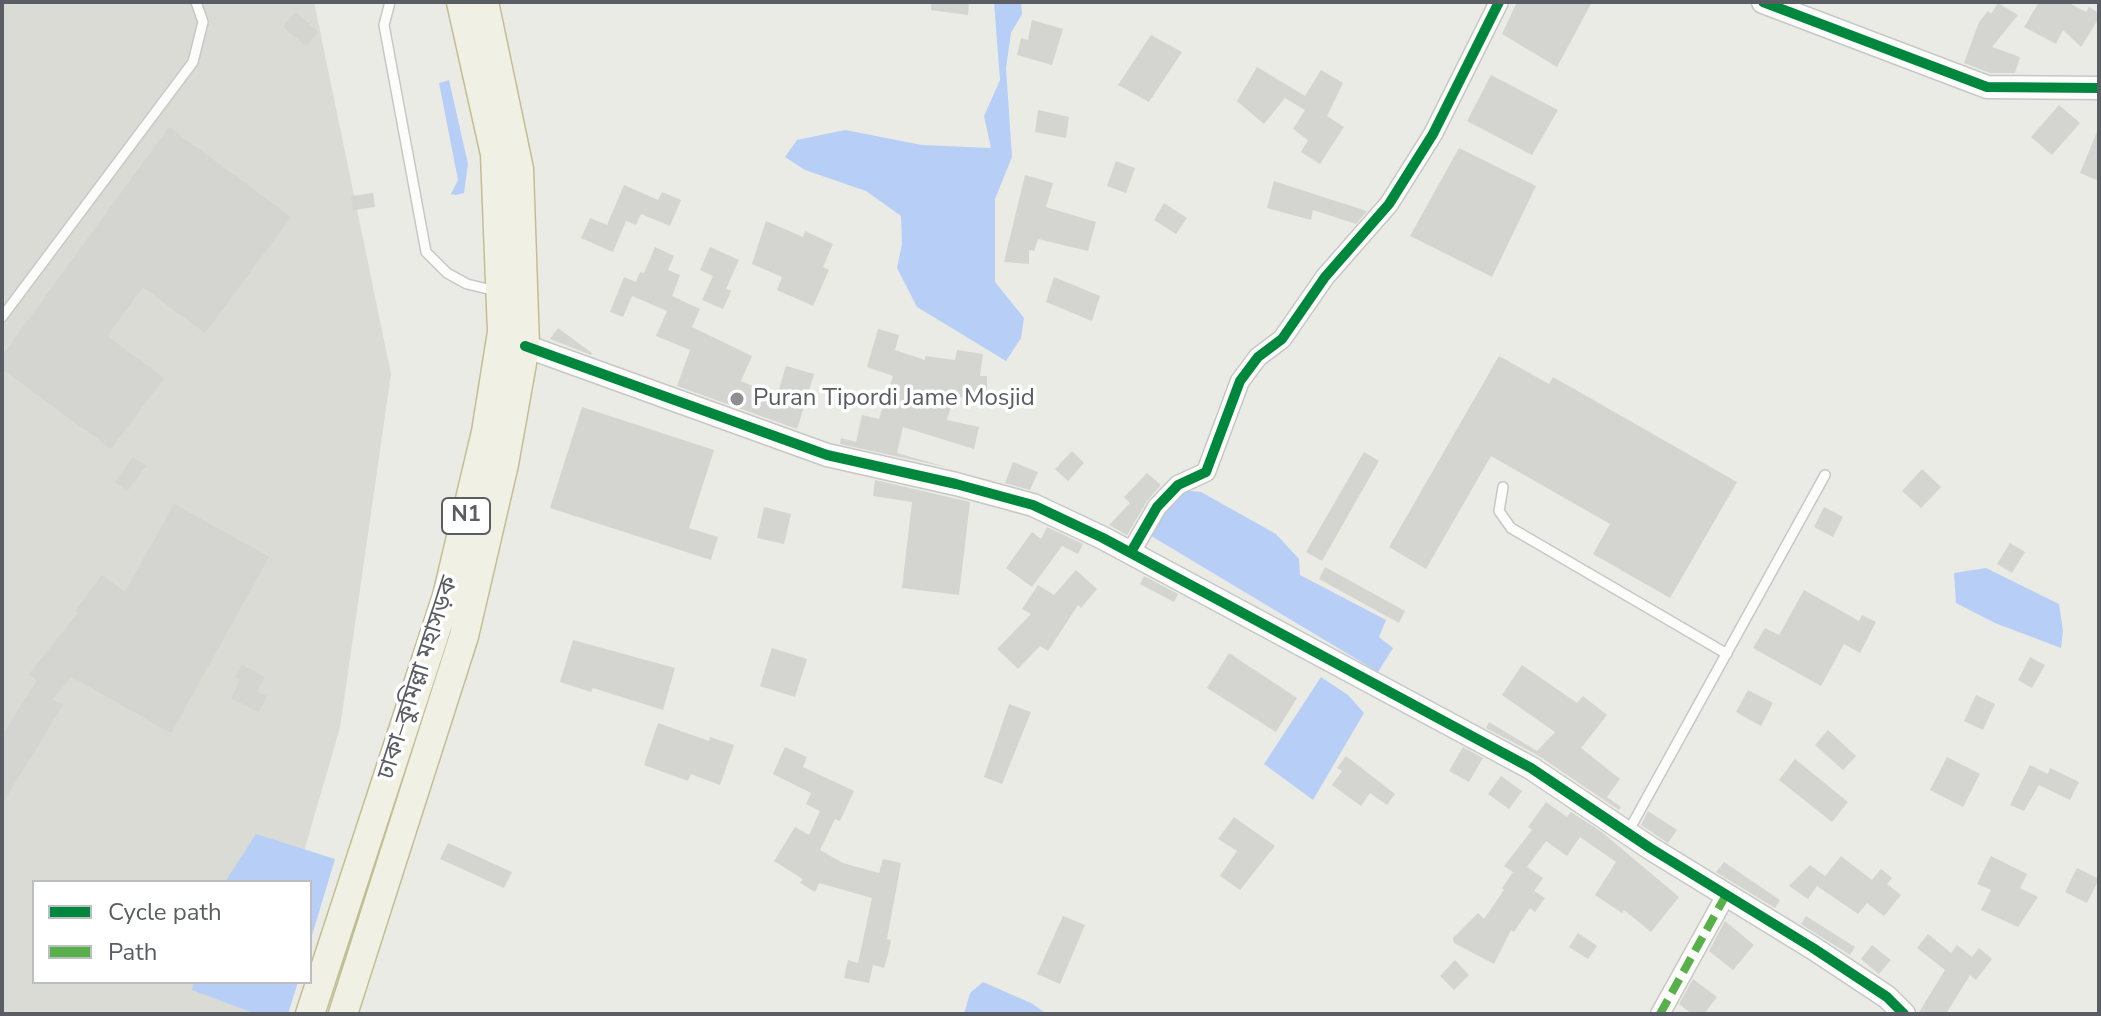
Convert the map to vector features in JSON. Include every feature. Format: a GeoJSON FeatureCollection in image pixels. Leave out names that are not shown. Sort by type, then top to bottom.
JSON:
{"type":"FeatureCollection","features":[{"type":"Feature","properties":{"kind":"highway","name":"ঢাকা–কুমিল্লা মহাসড়ক"},"geometry":{"type":"LineString","coordinates":[[310,1014],[447,596],[486,432],[517,337],[500,292],[495,154],[461,2]]}},
{"type":"Feature","properties":{"kind":"highway","name":"ঢাকা–কুমিল্লা মহাসড়ক"},"geometry":{"type":"LineString","coordinates":[[343,1014],[464,636],[504,464],[517,337],[519,169],[484,2]]}},
{"type":"Feature","properties":{"kind":"street"},"geometry":{"type":"LineString","coordinates":[[1131,552],[1157,507],[1178,485],[1206,472],[1240,381],[1258,357],[1282,339],[1325,277],[1389,204],[1433,134],[1499,2]]}},
{"type":"Feature","properties":{"kind":"street"},"geometry":{"type":"LineString","coordinates":[[1763,2],[1987,87],[2099,88]]}},
{"type":"Feature","properties":{"kind":"street"},"geometry":{"type":"LineString","coordinates":[[517,337],[827,455],[1033,505],[1131,552],[1531,768],[1887,997],[1904,1014]]}},
{"type":"Feature","properties":{"kind":"street"},"geometry":{"type":"LineString","coordinates":[[1660,1014],[1726,895]]}},
{"type":"Feature","properties":{"kind":"lane"},"geometry":{"type":"LineString","coordinates":[[390,2],[384,25],[426,252],[447,273],[467,284],[500,292]]}},
{"type":"Feature","properties":{"kind":"lane"},"geometry":{"type":"LineString","coordinates":[[2,317],[193,62],[203,22],[199,3]]}},
{"type":"Feature","properties":{"kind":"lane"},"geometry":{"type":"LineString","coordinates":[[1628,832],[1825,475]]}},
{"type":"Feature","properties":{"kind":"lane"},"geometry":{"type":"LineString","coordinates":[[1503,487],[1499,511],[1511,528],[1727,654]]}},
{"type":"Feature","properties":{"kind":"shaded area"},"geometry":{"type":"Polygon","coordinates":[[[2,2],[314,2],[391,374],[340,728],[296,880],[32,880],[32,984],[265,984],[257,1014],[2,1014],[2,2]]]}},
{"type":"Feature","properties":{"kind":"water"},"geometry":{"type":"Polygon","coordinates":[[[994,2],[1021,2],[1022,14],[1011,33],[1006,68],[1012,157],[995,199],[995,282],[1024,318],[1021,338],[1006,361],[917,307],[897,268],[902,244],[901,216],[866,191],[805,170],[785,157],[797,140],[845,130],[922,145],[991,148],[984,116],[1000,80],[994,2]]]}},
{"type":"Feature","properties":{"kind":"water"},"geometry":{"type":"Polygon","coordinates":[[[449,80],[468,164],[464,193],[456,195],[451,194],[458,180],[439,83],[449,80]]]}},
{"type":"Feature","properties":{"kind":"water"},"geometry":{"type":"Polygon","coordinates":[[[1182,490],[1201,492],[1276,534],[1299,559],[1300,575],[1386,620],[1379,637],[1393,648],[1378,672],[1148,534],[1182,490]]]}},
{"type":"Feature","properties":{"kind":"water"},"geometry":{"type":"Polygon","coordinates":[[[1986,568],[2059,604],[2063,631],[2061,648],[1995,623],[1956,603],[1954,573],[1986,568]]]}},
{"type":"Feature","properties":{"kind":"water"},"geometry":{"type":"Polygon","coordinates":[[[1321,677],[1348,695],[1364,713],[1313,800],[1264,764],[1321,677]]]}},
{"type":"Feature","properties":{"kind":"water"},"geometry":{"type":"Polygon","coordinates":[[[256,834],[335,859],[312,935],[312,880],[226,880],[256,834]]]}},
{"type":"Feature","properties":{"kind":"water"},"geometry":{"type":"Polygon","coordinates":[[[983,982],[1031,1003],[1047,1014],[964,1014],[970,993],[983,982]]]}},
{"type":"Feature","properties":{"kind":"water"},"geometry":{"type":"Polygon","coordinates":[[[194,984],[297,984],[288,1014],[256,1014],[192,990],[194,984]]]}},
{"type":"Feature","properties":{"kind":"building"},"geometry":{"type":"Polygon","coordinates":[[[931,2],[969,2],[968,15],[931,10],[931,2]]]}},
{"type":"Feature","properties":{"kind":"building"},"geometry":{"type":"Polygon","coordinates":[[[1517,2],[1592,2],[1557,67],[1502,34],[1517,2]]]}},
{"type":"Feature","properties":{"kind":"building"},"geometry":{"type":"Polygon","coordinates":[[[2039,2],[2067,2],[2086,12],[2089,7],[2099,13],[2099,18],[2081,47],[2063,30],[2056,44],[2024,27],[2039,2]]]}},
{"type":"Feature","properties":{"kind":"building"},"geometry":{"type":"Polygon","coordinates":[[[1998,3],[2018,15],[1992,47],[2020,57],[2015,73],[1990,73],[1964,63],[1979,22],[1988,11],[1991,14],[1998,3]]]}},
{"type":"Feature","properties":{"kind":"building"},"geometry":{"type":"Polygon","coordinates":[[[296,12],[318,32],[306,46],[283,27],[296,12]]]}},
{"type":"Feature","properties":{"kind":"building"},"geometry":{"type":"Polygon","coordinates":[[[1032,20],[1063,29],[1052,65],[1017,55],[1021,38],[1028,40],[1032,20]]]}},
{"type":"Feature","properties":{"kind":"building"},"geometry":{"type":"Polygon","coordinates":[[[1151,35],[1182,52],[1149,102],[1118,85],[1151,35]]]}},
{"type":"Feature","properties":{"kind":"building"},"geometry":{"type":"Polygon","coordinates":[[[1257,67],[1305,96],[1321,70],[1343,83],[1327,116],[1344,127],[1320,164],[1301,152],[1308,140],[1293,129],[1305,110],[1285,98],[1264,124],[1237,101],[1257,67]]]}},
{"type":"Feature","properties":{"kind":"building"},"geometry":{"type":"Polygon","coordinates":[[[1491,75],[1558,110],[1532,155],[1467,121],[1491,75]]]}},
{"type":"Feature","properties":{"kind":"building"},"geometry":{"type":"Polygon","coordinates":[[[2059,105],[2080,123],[2052,155],[2031,137],[2059,105]]]}},
{"type":"Feature","properties":{"kind":"building"},"geometry":{"type":"Polygon","coordinates":[[[1038,110],[1069,117],[1066,138],[1035,132],[1038,110]]]}},
{"type":"Feature","properties":{"kind":"building"},"geometry":{"type":"Polygon","coordinates":[[[169,127],[291,217],[205,333],[143,287],[107,336],[164,378],[111,449],[2,369],[2,356],[169,127]]]}},
{"type":"Feature","properties":{"kind":"building"},"geometry":{"type":"Polygon","coordinates":[[[2099,127],[2099,181],[2080,173],[2099,127]]]}},
{"type":"Feature","properties":{"kind":"building"},"geometry":{"type":"Polygon","coordinates":[[[1459,148],[1536,186],[1492,277],[1410,236],[1459,148]]]}},
{"type":"Feature","properties":{"kind":"building"},"geometry":{"type":"Polygon","coordinates":[[[1116,161],[1135,168],[1126,193],[1107,186],[1116,161]]]}},
{"type":"Feature","properties":{"kind":"building"},"geometry":{"type":"Polygon","coordinates":[[[1025,175],[1053,183],[1046,207],[1096,222],[1088,251],[1038,239],[1034,251],[1029,250],[1029,264],[1004,262],[1025,175]]]}},
{"type":"Feature","properties":{"kind":"building"},"geometry":{"type":"Polygon","coordinates":[[[1274,181],[1367,211],[1356,224],[1313,210],[1311,220],[1267,208],[1274,181]]]}},
{"type":"Feature","properties":{"kind":"building"},"geometry":{"type":"Polygon","coordinates":[[[624,185],[658,200],[662,192],[681,200],[670,226],[641,214],[636,225],[626,221],[613,252],[581,238],[590,218],[607,225],[624,185]]]}},
{"type":"Feature","properties":{"kind":"building"},"geometry":{"type":"Polygon","coordinates":[[[373,193],[375,207],[353,210],[351,196],[373,193]]]}},
{"type":"Feature","properties":{"kind":"building"},"geometry":{"type":"Polygon","coordinates":[[[1164,203],[1187,218],[1176,234],[1154,220],[1164,203]]]}},
{"type":"Feature","properties":{"kind":"building"},"geometry":{"type":"Polygon","coordinates":[[[766,221],[803,237],[805,231],[833,244],[823,267],[829,270],[813,306],[777,290],[782,277],[752,264],[766,221]]]}},
{"type":"Feature","properties":{"kind":"building"},"geometry":{"type":"Polygon","coordinates":[[[655,247],[674,256],[668,270],[680,275],[672,296],[700,309],[692,327],[752,356],[741,381],[777,396],[786,366],[814,374],[797,429],[677,386],[690,350],[656,336],[667,311],[632,296],[623,317],[610,312],[624,277],[636,282],[640,272],[644,273],[655,247]]]}},
{"type":"Feature","properties":{"kind":"building"},"geometry":{"type":"Polygon","coordinates":[[[710,247],[739,260],[726,289],[731,291],[723,309],[702,300],[713,276],[700,270],[710,247]]]}},
{"type":"Feature","properties":{"kind":"building"},"geometry":{"type":"Polygon","coordinates":[[[1054,277],[1100,296],[1092,321],[1046,302],[1054,277]]]}},
{"type":"Feature","properties":{"kind":"building"},"geometry":{"type":"Polygon","coordinates":[[[558,328],[592,353],[591,355],[550,339],[558,328]]]}},
{"type":"Feature","properties":{"kind":"building"},"geometry":{"type":"Polygon","coordinates":[[[878,329],[899,335],[895,350],[925,360],[925,356],[955,360],[957,350],[983,354],[980,376],[987,376],[987,398],[954,397],[947,420],[979,427],[974,449],[903,427],[897,453],[950,468],[840,444],[841,438],[856,442],[862,415],[879,419],[893,376],[867,367],[878,329]]]}},
{"type":"Feature","properties":{"kind":"building"},"geometry":{"type":"Polygon","coordinates":[[[1499,356],[1549,384],[1553,377],[1737,482],[1670,598],[1593,554],[1610,524],[1491,456],[1426,569],[1389,547],[1499,356]]]}},
{"type":"Feature","properties":{"kind":"building"},"geometry":{"type":"Polygon","coordinates":[[[582,407],[714,450],[689,528],[718,537],[711,560],[550,508],[582,407]]]}},
{"type":"Feature","properties":{"kind":"building"},"geometry":{"type":"Polygon","coordinates":[[[1072,451],[1084,463],[1068,481],[1055,469],[1072,451]]]}},
{"type":"Feature","properties":{"kind":"building"},"geometry":{"type":"Polygon","coordinates":[[[1364,452],[1379,461],[1322,561],[1306,552],[1364,452]]]}},
{"type":"Feature","properties":{"kind":"building"},"geometry":{"type":"Polygon","coordinates":[[[133,457],[146,466],[127,491],[115,482],[133,457]]]}},
{"type":"Feature","properties":{"kind":"building"},"geometry":{"type":"Polygon","coordinates":[[[1013,462],[1038,472],[1030,490],[1005,483],[1013,462]]]}},
{"type":"Feature","properties":{"kind":"building"},"geometry":{"type":"Polygon","coordinates":[[[1922,469],[1941,487],[1921,508],[1902,491],[1922,469]]]}},
{"type":"Feature","properties":{"kind":"building"},"geometry":{"type":"Polygon","coordinates":[[[1147,473],[1161,485],[1147,501],[1127,535],[1109,525],[1130,503],[1124,497],[1147,473]]]}},
{"type":"Feature","properties":{"kind":"building"},"geometry":{"type":"Polygon","coordinates":[[[875,480],[970,502],[959,595],[902,588],[912,502],[873,496],[875,480]]]}},
{"type":"Feature","properties":{"kind":"building"},"geometry":{"type":"Polygon","coordinates":[[[174,504],[269,557],[171,733],[72,677],[52,699],[63,705],[2,804],[2,736],[37,680],[29,674],[78,613],[75,611],[102,575],[125,592],[174,504]]]}},
{"type":"Feature","properties":{"kind":"building"},"geometry":{"type":"Polygon","coordinates":[[[764,507],[791,514],[784,544],[757,538],[764,507]]]}},
{"type":"Feature","properties":{"kind":"building"},"geometry":{"type":"Polygon","coordinates":[[[1824,507],[1843,517],[1833,537],[1814,527],[1824,507]]]}},
{"type":"Feature","properties":{"kind":"building"},"geometry":{"type":"Polygon","coordinates":[[[1047,527],[1083,544],[1078,554],[1062,546],[1032,587],[1006,568],[1032,532],[1041,539],[1047,527]]]}},
{"type":"Feature","properties":{"kind":"building"},"geometry":{"type":"Polygon","coordinates":[[[2010,543],[2025,552],[2012,573],[1997,564],[2010,543]]]}},
{"type":"Feature","properties":{"kind":"building"},"geometry":{"type":"Polygon","coordinates":[[[1325,567],[1405,611],[1399,623],[1319,579],[1325,567]]]}},
{"type":"Feature","properties":{"kind":"building"},"geometry":{"type":"Polygon","coordinates":[[[1076,570],[1097,589],[1081,608],[1078,605],[1048,651],[1040,646],[1018,669],[997,649],[1031,614],[1022,609],[1038,585],[1054,595],[1076,570]]]}},
{"type":"Feature","properties":{"kind":"building"},"geometry":{"type":"Polygon","coordinates":[[[1144,576],[1178,594],[1174,602],[1140,584],[1144,576]]]}},
{"type":"Feature","properties":{"kind":"building"},"geometry":{"type":"Polygon","coordinates":[[[1804,590],[1859,621],[1862,615],[1876,622],[1860,653],[1844,644],[1821,686],[1753,648],[1765,628],[1779,635],[1804,590]]]}},
{"type":"Feature","properties":{"kind":"building"},"geometry":{"type":"Polygon","coordinates":[[[573,640],[675,668],[663,710],[593,688],[591,692],[560,682],[573,640]]]}},
{"type":"Feature","properties":{"kind":"building"},"geometry":{"type":"Polygon","coordinates":[[[772,648],[807,659],[795,697],[760,686],[772,648]]]}},
{"type":"Feature","properties":{"kind":"building"},"geometry":{"type":"Polygon","coordinates":[[[1229,653],[1297,698],[1276,732],[1207,688],[1229,653]]]}},
{"type":"Feature","properties":{"kind":"building"},"geometry":{"type":"Polygon","coordinates":[[[2030,657],[2045,665],[2032,688],[2018,680],[2030,657]]]}},
{"type":"Feature","properties":{"kind":"building"},"geometry":{"type":"Polygon","coordinates":[[[242,665],[265,677],[257,692],[267,696],[259,712],[231,698],[240,680],[235,677],[242,665]]]}},
{"type":"Feature","properties":{"kind":"building"},"geometry":{"type":"Polygon","coordinates":[[[1522,665],[1577,703],[1583,696],[1607,715],[1581,748],[1620,779],[1607,797],[1621,807],[1619,810],[1539,756],[1486,728],[1489,722],[1537,751],[1555,732],[1502,695],[1522,665]]]}},
{"type":"Feature","properties":{"kind":"building"},"geometry":{"type":"Polygon","coordinates":[[[1748,690],[1773,703],[1761,726],[1736,712],[1748,690]]]}},
{"type":"Feature","properties":{"kind":"building"},"geometry":{"type":"Polygon","coordinates":[[[1976,695],[1995,704],[1983,730],[1964,721],[1976,695]]]}},
{"type":"Feature","properties":{"kind":"building"},"geometry":{"type":"Polygon","coordinates":[[[1009,704],[1031,712],[1002,784],[984,777],[1009,704]]]}},
{"type":"Feature","properties":{"kind":"building"},"geometry":{"type":"Polygon","coordinates":[[[658,723],[709,741],[710,737],[734,745],[720,785],[691,774],[688,781],[644,765],[658,723]]]}},
{"type":"Feature","properties":{"kind":"building"},"geometry":{"type":"Polygon","coordinates":[[[1828,730],[1856,756],[1843,770],[1815,745],[1828,730]]]}},
{"type":"Feature","properties":{"kind":"building"},"geometry":{"type":"Polygon","coordinates":[[[785,747],[807,757],[803,767],[854,791],[840,821],[835,819],[820,850],[843,863],[879,873],[883,859],[901,863],[887,939],[891,940],[888,954],[884,968],[873,965],[869,983],[844,978],[848,960],[858,963],[872,898],[819,883],[815,892],[800,883],[803,879],[774,861],[795,827],[809,835],[820,811],[806,804],[811,793],[773,774],[785,747]]]}},
{"type":"Feature","properties":{"kind":"building"},"geometry":{"type":"Polygon","coordinates":[[[1463,747],[1483,758],[1469,782],[1449,771],[1463,747]]]}},
{"type":"Feature","properties":{"kind":"building"},"geometry":{"type":"Polygon","coordinates":[[[1346,756],[1395,794],[1387,805],[1370,793],[1361,806],[1332,785],[1342,771],[1337,768],[1346,756]]]}},
{"type":"Feature","properties":{"kind":"building"},"geometry":{"type":"Polygon","coordinates":[[[1947,757],[1980,774],[1963,807],[1930,790],[1947,757]]]}},
{"type":"Feature","properties":{"kind":"building"},"geometry":{"type":"Polygon","coordinates":[[[1795,759],[1848,802],[1832,822],[1779,780],[1795,759]]]}},
{"type":"Feature","properties":{"kind":"building"},"geometry":{"type":"Polygon","coordinates":[[[2030,765],[2048,774],[2050,768],[2079,782],[2070,800],[2039,785],[2024,811],[2010,805],[2030,765]]]}},
{"type":"Feature","properties":{"kind":"building"},"geometry":{"type":"Polygon","coordinates":[[[1501,776],[1522,791],[1509,809],[1488,794],[1501,776]]]}},
{"type":"Feature","properties":{"kind":"building"},"geometry":{"type":"Polygon","coordinates":[[[1546,802],[1567,817],[1571,812],[1603,833],[1679,897],[1651,932],[1624,910],[1622,913],[1595,895],[1616,862],[1580,837],[1567,856],[1546,841],[1527,867],[1543,878],[1534,891],[1545,898],[1535,912],[1530,908],[1514,932],[1511,930],[1494,964],[1454,943],[1453,938],[1478,913],[1484,919],[1504,890],[1502,888],[1513,872],[1504,866],[1532,830],[1528,827],[1546,802]]]}},
{"type":"Feature","properties":{"kind":"building"},"geometry":{"type":"Polygon","coordinates":[[[1648,811],[1677,830],[1668,843],[1641,825],[1648,811]]]}},
{"type":"Feature","properties":{"kind":"building"},"geometry":{"type":"Polygon","coordinates":[[[1234,817],[1275,846],[1240,890],[1220,876],[1237,851],[1218,839],[1234,817]]]}},
{"type":"Feature","properties":{"kind":"building"},"geometry":{"type":"Polygon","coordinates":[[[448,843],[512,872],[504,888],[440,859],[448,843]]]}},
{"type":"Feature","properties":{"kind":"building"},"geometry":{"type":"Polygon","coordinates":[[[1841,856],[1872,880],[1881,869],[1892,878],[1887,884],[1901,895],[1884,916],[1867,903],[1858,914],[1817,886],[1808,899],[1789,886],[1810,865],[1825,876],[1841,856]]]}},
{"type":"Feature","properties":{"kind":"building"},"geometry":{"type":"Polygon","coordinates":[[[1991,856],[2027,874],[2020,888],[2038,897],[2018,927],[1981,910],[1991,890],[1977,884],[1991,856]]]}},
{"type":"Feature","properties":{"kind":"building"},"geometry":{"type":"Polygon","coordinates":[[[1724,862],[1780,900],[1775,908],[1716,872],[1724,862]]]}},
{"type":"Feature","properties":{"kind":"building"},"geometry":{"type":"Polygon","coordinates":[[[2077,868],[2099,879],[2087,903],[2065,892],[2077,868]]]}},
{"type":"Feature","properties":{"kind":"building"},"geometry":{"type":"Polygon","coordinates":[[[1063,916],[1085,925],[1060,984],[1037,974],[1063,916]]]}},
{"type":"Feature","properties":{"kind":"building"},"geometry":{"type":"Polygon","coordinates":[[[1806,916],[1855,947],[1850,955],[1801,924],[1806,916]]]}},
{"type":"Feature","properties":{"kind":"building"},"geometry":{"type":"Polygon","coordinates":[[[1725,921],[1754,945],[1733,970],[1709,951],[1725,921]]]}},
{"type":"Feature","properties":{"kind":"building"},"geometry":{"type":"Polygon","coordinates":[[[1578,933],[1597,946],[1588,959],[1569,947],[1578,933]]]}},
{"type":"Feature","properties":{"kind":"building"},"geometry":{"type":"Polygon","coordinates":[[[1928,934],[1951,953],[1957,945],[1972,957],[1979,948],[1992,959],[1976,980],[1970,975],[1946,1014],[1918,1014],[1945,970],[1917,948],[1928,934]]]}},
{"type":"Feature","properties":{"kind":"building"},"geometry":{"type":"Polygon","coordinates":[[[1872,945],[1891,960],[1879,974],[1861,959],[1872,945]]]}},
{"type":"Feature","properties":{"kind":"building"},"geometry":{"type":"Polygon","coordinates":[[[1455,960],[1469,975],[1454,990],[1440,976],[1455,960]]]}},
{"type":"Feature","properties":{"kind":"building"},"geometry":{"type":"Polygon","coordinates":[[[1693,979],[1717,997],[1704,1014],[1692,1014],[1679,1004],[1693,979]]]}},
{"type":"Feature","properties":{"kind":"marked path"},"geometry":{"type":"LineString","coordinates":[[1660,1014],[1726,895]]}},
{"type":"Feature","properties":{"kind":"cycle path"},"geometry":{"type":"LineString","coordinates":[[1131,552],[1157,507],[1178,485],[1206,472],[1240,381],[1258,357],[1282,339],[1325,277],[1389,204],[1433,134],[1499,2]]}},
{"type":"Feature","properties":{"kind":"cycle path"},"geometry":{"type":"LineString","coordinates":[[1763,2],[1987,87],[2099,88]]}},
{"type":"Feature","properties":{"kind":"cycle path"},"geometry":{"type":"LineString","coordinates":[[525,346],[827,455],[1033,505],[1103,538],[1531,768],[1650,848],[1813,948],[1887,997],[1904,1014]]}},
{"type":"Feature","properties":{"kind":"place","name":"Puran Tipordi Jame Mosjid"},"geometry":{"type":"Point","coordinates":[737,399]}}]}
